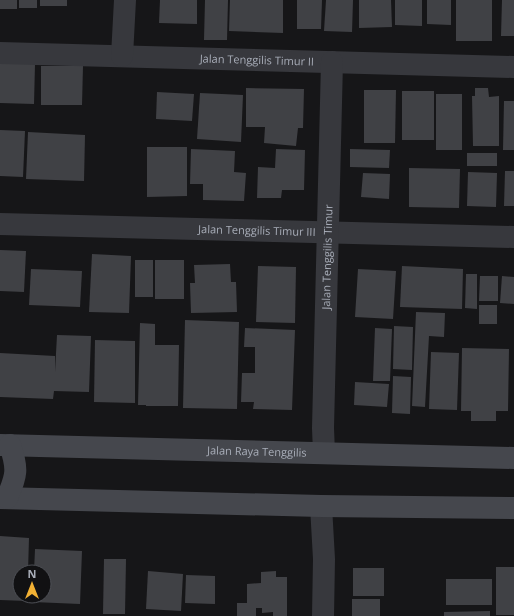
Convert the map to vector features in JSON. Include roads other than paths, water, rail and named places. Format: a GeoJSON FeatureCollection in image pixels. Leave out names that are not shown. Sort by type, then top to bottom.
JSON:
{"type":"FeatureCollection","features":[{"type":"Feature","properties":{"kind":"main road","name":"Jalan Raya Tenggilis"},"geometry":{"type":"LineString","coordinates":[[5,445],[514,458]]}},
{"type":"Feature","properties":{"kind":"main road"},"geometry":{"type":"LineString","coordinates":[[4,498],[14,483],[16,470],[14,458],[5,445]]}},
{"type":"Feature","properties":{"kind":"main road"},"geometry":{"type":"LineString","coordinates":[[4,498],[321,506],[514,508]]}},
{"type":"Feature","properties":{"kind":"street"},"geometry":{"type":"LineString","coordinates":[[122,56],[124,0]]}},
{"type":"Feature","properties":{"kind":"street","name":"Jalan Tenggilis Timur II"},"geometry":{"type":"LineString","coordinates":[[0,53],[514,67]]}},
{"type":"Feature","properties":{"kind":"street","name":"Jalan Tenggilis Timur"},"geometry":{"type":"LineString","coordinates":[[324,454],[323,428],[332,62]]}},
{"type":"Feature","properties":{"kind":"street","name":"Jalan Tenggilis Timur III"},"geometry":{"type":"LineString","coordinates":[[0,224],[514,237]]}},
{"type":"Feature","properties":{"kind":"street"},"geometry":{"type":"LineString","coordinates":[[321,506],[324,559],[323,616]]}}]}
